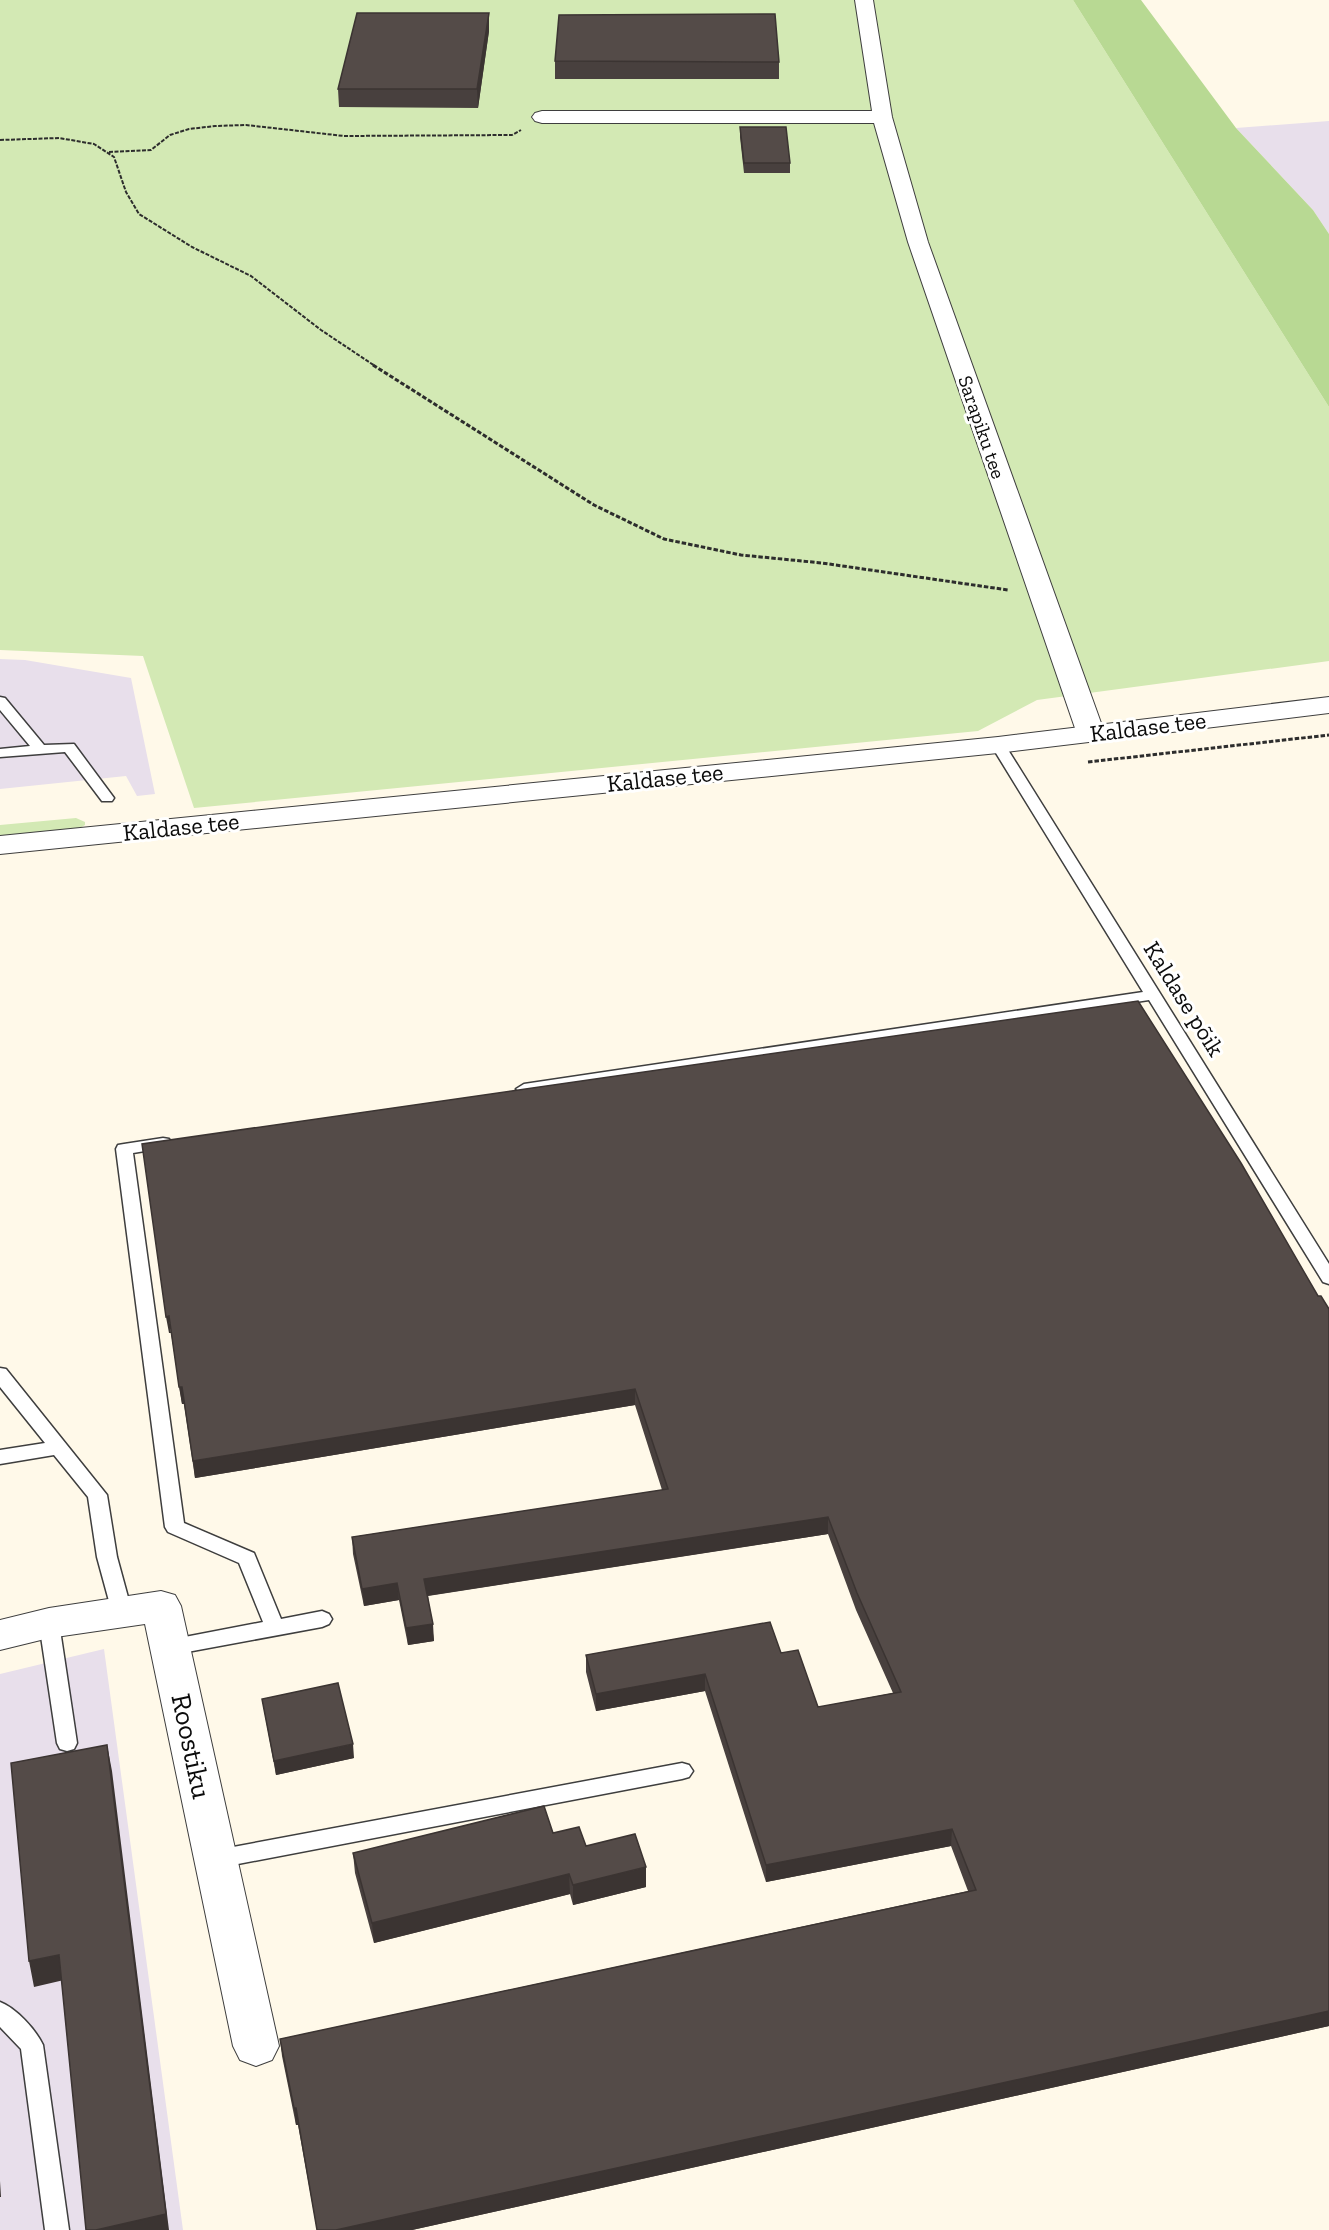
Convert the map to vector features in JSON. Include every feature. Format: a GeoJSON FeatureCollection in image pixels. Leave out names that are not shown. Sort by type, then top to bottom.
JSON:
{"type":"FeatureCollection","features":[{"type":"Feature","properties":{"kind":"street","name":"Sarapiku tee"},"geometry":{"type":"LineString","coordinates":[[864,0],[882,117],[921,253],[1091,734]]}},
{"type":"Feature","properties":{"kind":"street"},"geometry":{"type":"LineString","coordinates":[[542,117],[882,117]]}},
{"type":"Feature","properties":{"kind":"street","name":"Kaldase tee"},"geometry":{"type":"LineString","coordinates":[[0,845],[998,745],[1329,705]]}},
{"type":"Feature","properties":{"kind":"street","name":"Roostiku"},"geometry":{"type":"LineString","coordinates":[[0,1635],[50,1623],[161,1606],[256,2046]]}},
{"type":"Feature","properties":{"kind":"lane"},"geometry":{"type":"LineString","coordinates":[[0,701],[41,750]]}},
{"type":"Feature","properties":{"kind":"lane","name":"Kaldase põik"},"geometry":{"type":"LineString","coordinates":[[998,745],[1329,1278]]}},
{"type":"Feature","properties":{"kind":"lane"},"geometry":{"type":"LineString","coordinates":[[0,753],[69,747],[107,798]]}},
{"type":"Feature","properties":{"kind":"lane"},"geometry":{"type":"LineString","coordinates":[[503,1093],[1154,995]]}},
{"type":"Feature","properties":{"kind":"lane"},"geometry":{"type":"LineString","coordinates":[[183,1140],[124,1149],[175,1527],[247,1558],[275,1628]]}},
{"type":"Feature","properties":{"kind":"lane"},"geometry":{"type":"LineString","coordinates":[[0,1374],[97,1495],[107,1557],[122,1612]]}},
{"type":"Feature","properties":{"kind":"lane"},"geometry":{"type":"LineString","coordinates":[[0,1456],[59,1447]]}},
{"type":"Feature","properties":{"kind":"lane"},"geometry":{"type":"LineString","coordinates":[[171,1647],[322,1620]]}},
{"type":"Feature","properties":{"kind":"lane"},"geometry":{"type":"LineString","coordinates":[[50,1623],[67,1743]]}},
{"type":"Feature","properties":{"kind":"lane"},"geometry":{"type":"LineString","coordinates":[[216,1859],[682,1771]]}},
{"type":"Feature","properties":{"kind":"lane"},"geometry":{"type":"LineString","coordinates":[[0,2012],[32,2045],[57,2230]]}},
{"type":"Feature","properties":{"kind":"path"},"geometry":{"type":"LineString","coordinates":[[108,152],[151,150],[170,135],[189,129],[215,126],[246,125],[344,136],[512,135],[542,117]]}},
{"type":"Feature","properties":{"kind":"path"},"geometry":{"type":"LineString","coordinates":[[0,140],[60,138],[94,144],[108,152],[114,157],[126,192],[139,214],[192,247],[251,276],[321,330],[406,387],[594,505],[664,538],[741,555],[822,562],[1041,595]]}},
{"type":"Feature","properties":{"kind":"shaded area"},"geometry":{"type":"Polygon","coordinates":[[[1329,121],[1329,234],[1313,210],[1236,128],[1329,121]]]}},
{"type":"Feature","properties":{"kind":"shaded area"},"geometry":{"type":"Polygon","coordinates":[[[0,659],[25,660],[131,678],[155,794],[137,796],[126,776],[0,789],[0,659]]]}},
{"type":"Feature","properties":{"kind":"shaded area"},"geometry":{"type":"Polygon","coordinates":[[[104,1649],[183,2230],[0,2230],[0,1674],[104,1649]]]}},
{"type":"Feature","properties":{"kind":"green space"},"geometry":{"type":"Polygon","coordinates":[[[0,0],[1073,0],[1329,407],[1329,661],[1037,700],[978,731],[194,808],[143,656],[0,650],[0,0]]]}},
{"type":"Feature","properties":{"kind":"green space"},"geometry":{"type":"Polygon","coordinates":[[[1073,0],[1141,0],[1236,128],[1313,210],[1329,234],[1329,407],[1073,0]]]}},
{"type":"Feature","properties":{"kind":"green space"},"geometry":{"type":"Polygon","coordinates":[[[76,818],[85,822],[85,825],[78,829],[0,837],[0,825],[76,818]]]}},
{"type":"Feature","properties":{"kind":"building"},"geometry":{"type":"Polygon","coordinates":[[[357,13],[489,13],[477,89],[338,89],[357,13]]]}},
{"type":"Feature","properties":{"kind":"building"},"geometry":{"type":"Polygon","coordinates":[[[775,14],[779,62],[555,61],[559,15],[775,14]]]}},
{"type":"Feature","properties":{"kind":"building"},"geometry":{"type":"Polygon","coordinates":[[[740,127],[786,127],[790,163],[744,163],[740,127]]]}},
{"type":"Feature","properties":{"kind":"building"},"geometry":{"type":"Polygon","coordinates":[[[1138,1001],[1241,1163],[1318,1296],[1321,1296],[1329,1309],[1329,2011],[336,2230],[317,2230],[296,2108],[294,2108],[280,2039],[976,1890],[952,1829],[766,1865],[705,1674],[596,1694],[586,1655],[770,1622],[781,1653],[798,1650],[818,1707],[901,1692],[857,1593],[828,1517],[424,1579],[433,1624],[406,1628],[397,1583],[362,1589],[352,1537],[668,1489],[635,1389],[193,1461],[169,1316],[166,1317],[142,1144],[1138,1001]]]}},
{"type":"Feature","properties":{"kind":"building"},"geometry":{"type":"Polygon","coordinates":[[[338,1683],[353,1744],[274,1761],[262,1699],[338,1683]]]}},
{"type":"Feature","properties":{"kind":"building"},"geometry":{"type":"Polygon","coordinates":[[[107,1745],[166,2214],[96,2230],[86,2230],[59,1955],[29,1961],[11,1763],[107,1745]]]}},
{"type":"Feature","properties":{"kind":"building"},"geometry":{"type":"Polygon","coordinates":[[[544,1806],[553,1833],[579,1827],[586,1846],[635,1834],[646,1867],[573,1885],[569,1874],[372,1923],[353,1853],[544,1806]]]}}]}
